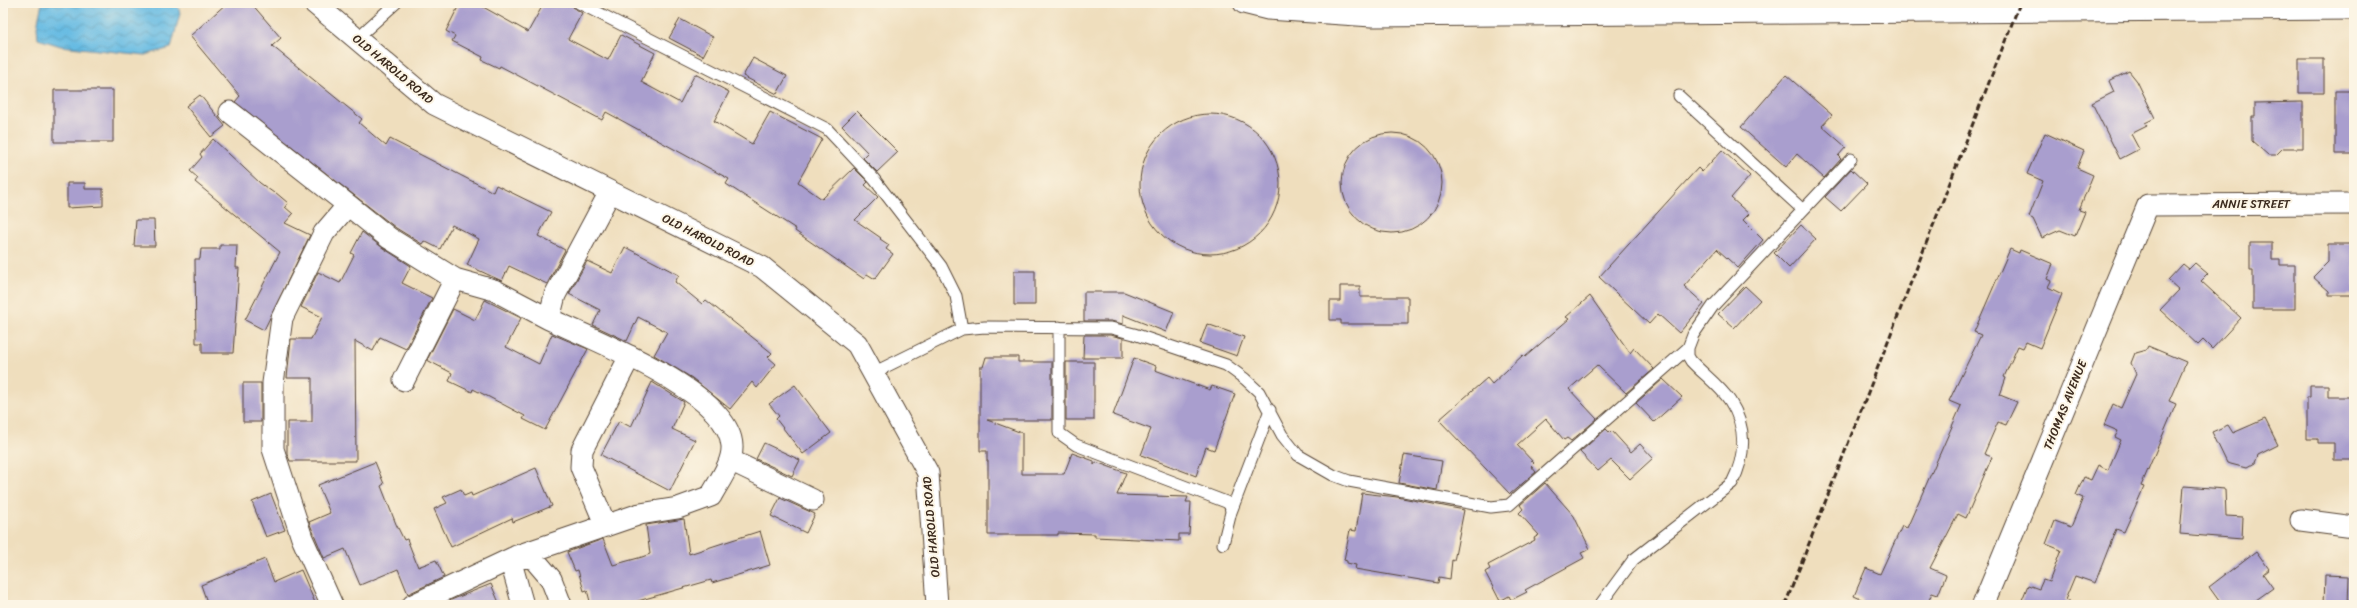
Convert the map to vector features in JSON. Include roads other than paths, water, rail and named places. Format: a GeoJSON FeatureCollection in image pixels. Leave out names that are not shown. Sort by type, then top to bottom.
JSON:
{"type":"FeatureCollection","features":[{"type":"Feature","properties":{"kind":"street","name":"OLD HAROLD ROAD"},"geometry":{"type":"LineString","coordinates":[[314,3],[434,104],[762,267],[857,344],[928,473],[937,605]]}},
{"type":"Feature","properties":{"kind":"street"},"geometry":{"type":"LineString","coordinates":[[1244,3],[1268,9],[1372,16],[2354,9]]}},
{"type":"Feature","properties":{"kind":"street"},"geometry":{"type":"LineString","coordinates":[[230,112],[389,238],[455,279],[494,290],[548,319],[654,367],[718,413],[729,430],[732,446],[730,460],[711,496],[678,508],[640,514],[517,556],[413,605]]}},
{"type":"Feature","properties":{"kind":"street"},"geometry":{"type":"LineString","coordinates":[[548,319],[555,296],[610,192]]}},
{"type":"Feature","properties":{"kind":"street","name":"ANNIE STREET"},"geometry":{"type":"LineString","coordinates":[[2148,205],[2354,204]]}},
{"type":"Feature","properties":{"kind":"street"},"geometry":{"type":"LineString","coordinates":[[332,605],[302,538],[273,449],[273,382],[282,318],[324,233],[348,205]]}},
{"type":"Feature","properties":{"kind":"street","name":"THOMAS AVENUE"},"geometry":{"type":"LineString","coordinates":[[1983,605],[2148,205]]}},
{"type":"Feature","properties":{"kind":"street"},"geometry":{"type":"LineString","coordinates":[[404,380],[455,279]]}},
{"type":"Feature","properties":{"kind":"street"},"geometry":{"type":"LineString","coordinates":[[606,526],[581,467],[582,450],[630,356]]}},
{"type":"Feature","properties":{"kind":"street"},"geometry":{"type":"LineString","coordinates":[[730,460],[814,500]]}},
{"type":"Feature","properties":{"kind":"street"},"geometry":{"type":"LineString","coordinates":[[2301,520],[2354,527]]}},
{"type":"Feature","properties":{"kind":"street"},"geometry":{"type":"LineString","coordinates":[[517,556],[512,566],[523,605]]}},
{"type":"Feature","properties":{"kind":"street"},"geometry":{"type":"LineString","coordinates":[[517,556],[533,558],[551,579],[561,605]]}},
{"type":"Feature","properties":{"kind":"lane"},"geometry":{"type":"LineString","coordinates":[[356,39],[396,3]]}},
{"type":"Feature","properties":{"kind":"lane"},"geometry":{"type":"LineString","coordinates":[[579,3],[827,129],[874,179],[941,266],[956,296],[962,329]]}},
{"type":"Feature","properties":{"kind":"lane"},"geometry":{"type":"LineString","coordinates":[[1679,96],[1803,210]]}},
{"type":"Feature","properties":{"kind":"lane"},"geometry":{"type":"LineString","coordinates":[[873,373],[962,329],[985,326],[1111,328],[1134,334],[1226,365],[1259,392],[1270,410],[1282,435],[1298,454],[1333,475],[1349,481],[1491,508],[1501,508],[1509,505],[1688,348],[1693,335],[1713,306],[1851,159]]}},
{"type":"Feature","properties":{"kind":"lane"},"geometry":{"type":"LineString","coordinates":[[1059,327],[1059,433],[1076,445],[1226,502],[1230,505],[1231,512]]}},
{"type":"Feature","properties":{"kind":"lane"},"geometry":{"type":"LineString","coordinates":[[1600,605],[1633,560],[1732,483],[1740,467],[1743,453],[1743,435],[1739,420],[1730,400],[1691,361],[1688,348]]}},
{"type":"Feature","properties":{"kind":"lane"},"geometry":{"type":"LineString","coordinates":[[1223,544],[1231,512],[1270,410]]}},
{"type":"Feature","properties":{"kind":"water"},"geometry":{"type":"Polygon","coordinates":[[[42,3],[177,3],[180,13],[171,48],[145,55],[61,46],[38,39],[37,26],[42,3]]]}},
{"type":"Feature","properties":{"kind":"railway"},"geometry":{"type":"LineString","coordinates":[[1785,605],[2020,3]]}}]}
